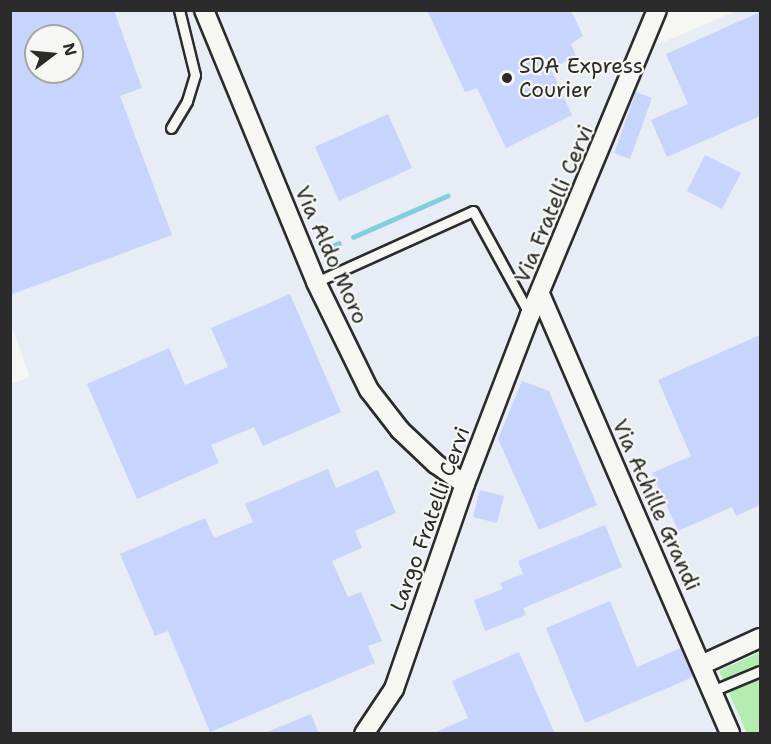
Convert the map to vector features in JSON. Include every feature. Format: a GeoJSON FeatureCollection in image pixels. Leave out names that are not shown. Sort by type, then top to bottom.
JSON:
{"type":"FeatureCollection","features":[{"type":"Feature","properties":{"kind":"street","name":"Via Aldo Moro"},"geometry":{"type":"LineString","coordinates":[[204,10],[316,282],[355,364],[385,412],[436,464],[465,484]]}},
{"type":"Feature","properties":{"kind":"street","name":"Via Fratelli Cervi"},"geometry":{"type":"LineString","coordinates":[[530,315],[657,10]]}},
{"type":"Feature","properties":{"kind":"street","name":"Via Achille Grandi"},"geometry":{"type":"LineString","coordinates":[[540,294],[730,734]]}},
{"type":"Feature","properties":{"kind":"street","name":"Largo Fratelli Cervi"},"geometry":{"type":"LineString","coordinates":[[364,734],[394,689],[465,484],[530,315]]}},
{"type":"Feature","properties":{"kind":"street"},"geometry":{"type":"LineString","coordinates":[[701,665],[760,638]]}},
{"type":"Feature","properties":{"kind":"lane"},"geometry":{"type":"LineString","coordinates":[[171,128],[187,101],[195,75],[179,10]]}},
{"type":"Feature","properties":{"kind":"lane"},"geometry":{"type":"LineString","coordinates":[[316,282],[473,211],[530,315]]}},
{"type":"Feature","properties":{"kind":"lane"},"geometry":{"type":"LineString","coordinates":[[712,691],[760,671]]}},
{"type":"Feature","properties":{"kind":"shaded area"},"geometry":{"type":"Polygon","coordinates":[[[11,11],[654,11],[645,39],[659,44],[736,11],[760,11],[760,733],[11,733],[11,384],[30,377],[11,325],[11,11]]]}},
{"type":"Feature","properties":{"kind":"green space"},"geometry":{"type":"Polygon","coordinates":[[[760,652],[760,733],[747,733],[719,671],[760,652]]]}},
{"type":"Feature","properties":{"kind":"building"},"geometry":{"type":"Polygon","coordinates":[[[10,10],[114,10],[142,88],[120,96],[172,235],[10,295],[10,10]]]}},
{"type":"Feature","properties":{"kind":"building","name":"SDA Express Courier"},"geometry":{"type":"Polygon","coordinates":[[[427,10],[571,10],[583,36],[571,44],[576,56],[551,69],[572,115],[506,148],[477,88],[465,92],[427,10]]]}},
{"type":"Feature","properties":{"kind":"building"},"geometry":{"type":"Polygon","coordinates":[[[760,12],[760,116],[667,157],[651,120],[688,104],[666,54],[760,12]]]}},
{"type":"Feature","properties":{"kind":"building"},"geometry":{"type":"Polygon","coordinates":[[[636,92],[652,98],[630,159],[614,153],[636,92]]]}},
{"type":"Feature","properties":{"kind":"building"},"geometry":{"type":"Polygon","coordinates":[[[388,114],[412,168],[339,201],[315,147],[388,114]]]}},
{"type":"Feature","properties":{"kind":"building"},"geometry":{"type":"Polygon","coordinates":[[[705,155],[741,173],[722,209],[687,191],[705,155]]]}},
{"type":"Feature","properties":{"kind":"building"},"geometry":{"type":"Polygon","coordinates":[[[290,294],[341,412],[263,446],[254,427],[211,445],[219,463],[137,499],[87,384],[169,348],[185,385],[228,367],[211,328],[290,294]]]}},
{"type":"Feature","properties":{"kind":"building"},"geometry":{"type":"Polygon","coordinates":[[[760,335],[760,505],[736,516],[732,507],[678,531],[652,473],[691,456],[658,380],[760,335]]]}},
{"type":"Feature","properties":{"kind":"building"},"geometry":{"type":"Polygon","coordinates":[[[522,381],[549,391],[597,505],[539,530],[498,439],[522,381]]]}},
{"type":"Feature","properties":{"kind":"building"},"geometry":{"type":"Polygon","coordinates":[[[328,469],[336,488],[378,470],[396,513],[355,531],[362,548],[332,561],[348,597],[361,592],[382,641],[368,646],[375,663],[210,732],[168,631],[155,636],[120,554],[205,518],[214,538],[253,522],[245,504],[328,469]]]}},
{"type":"Feature","properties":{"kind":"building"},"geometry":{"type":"Polygon","coordinates":[[[480,490],[504,496],[497,523],[473,517],[480,490]]]}},
{"type":"Feature","properties":{"kind":"building"},"geometry":{"type":"Polygon","coordinates":[[[605,525],[622,567],[523,608],[526,615],[485,631],[474,600],[503,589],[500,583],[523,574],[518,561],[605,525]]]}},
{"type":"Feature","properties":{"kind":"building"},"geometry":{"type":"Polygon","coordinates":[[[610,601],[637,667],[681,648],[693,677],[585,723],[546,628],[610,601]]]}},
{"type":"Feature","properties":{"kind":"building"},"geometry":{"type":"Polygon","coordinates":[[[519,652],[555,734],[432,734],[468,718],[452,681],[519,652]]]}},
{"type":"Feature","properties":{"kind":"building"},"geometry":{"type":"Polygon","coordinates":[[[311,714],[319,734],[265,734],[265,733],[311,714]]]}},
{"type":"Feature","properties":{"kind":"waterway"},"geometry":{"type":"LineString","coordinates":[[353,237],[447,196]]}},
{"type":"Feature","properties":{"kind":"waterway"},"geometry":{"type":"LineString","coordinates":[[321,250],[339,243]]}},
{"type":"Feature","properties":{"kind":"place","name":"SDA Express Courier"},"geometry":{"type":"Point","coordinates":[507,78]}}]}
